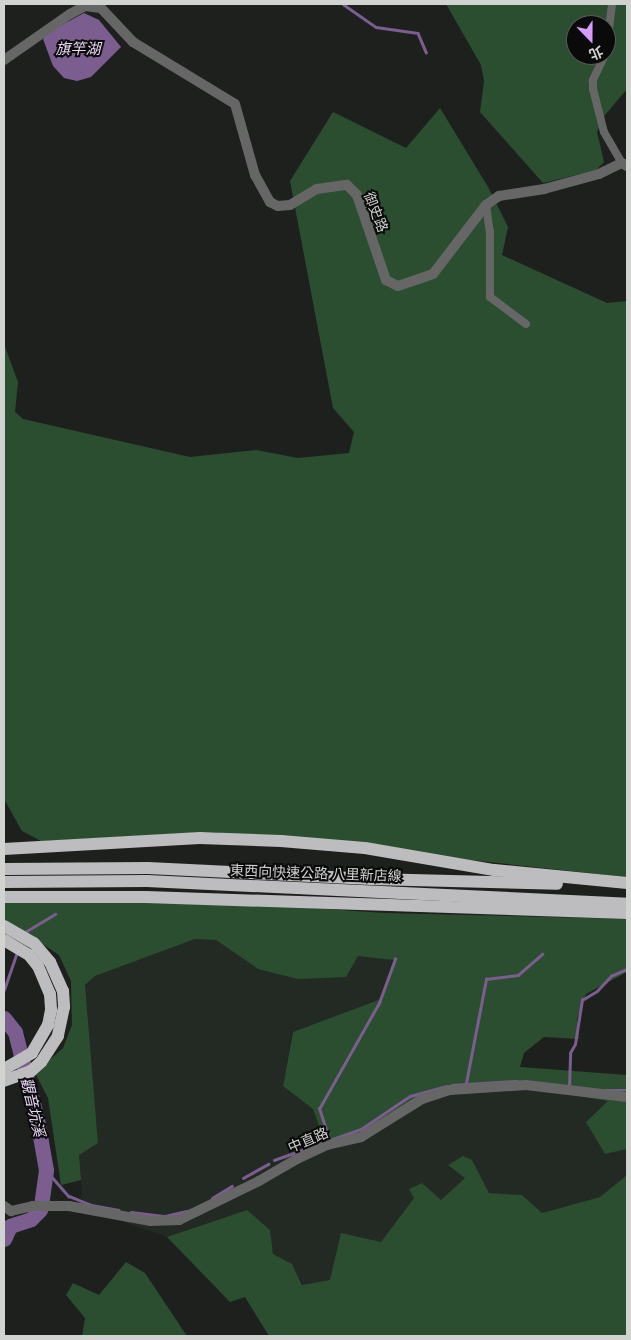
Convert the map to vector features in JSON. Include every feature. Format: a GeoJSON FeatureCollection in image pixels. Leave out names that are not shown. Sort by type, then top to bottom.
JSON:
{"type":"FeatureCollection","features":[{"type":"Feature","properties":{"kind":"highway"},"geometry":{"type":"LineString","coordinates":[[4,849],[117,840],[200,838],[281,840],[365,848],[494,870],[627,884]]}},
{"type":"Feature","properties":{"kind":"highway","name":"東西向快速公路 八里新店線"},"geometry":{"type":"LineString","coordinates":[[4,869],[246,872],[372,879],[627,884]]}},
{"type":"Feature","properties":{"kind":"highway","name":"東西向快速公路 八里新店線"},"geometry":{"type":"LineString","coordinates":[[4,882],[147,881],[627,904]]}},
{"type":"Feature","properties":{"kind":"highway"},"geometry":{"type":"LineString","coordinates":[[4,897],[146,897],[627,913]]}},
{"type":"Feature","properties":{"kind":"highway"},"geometry":{"type":"LineString","coordinates":[[4,926],[34,943],[50,962],[63,991],[64,1006],[58,1036],[41,1062],[31,1071],[4,1081]]}},
{"type":"Feature","properties":{"kind":"highway"},"geometry":{"type":"LineString","coordinates":[[4,940],[29,955],[38,966],[50,994],[51,1010],[48,1025],[32,1053],[4,1069]]}},
{"type":"Feature","properties":{"kind":"street","name":"御史路"},"geometry":{"type":"LineString","coordinates":[[4,60],[70,14],[85,6],[101,8],[133,42],[235,104],[252,168],[270,202],[278,206],[290,204],[317,189],[347,185],[357,195],[382,271],[391,284],[405,284],[433,274],[486,205],[499,196],[544,189],[625,165]]}},
{"type":"Feature","properties":{"kind":"street"},"geometry":{"type":"LineString","coordinates":[[600,65],[593,80],[593,89],[604,132],[625,165]]}},
{"type":"Feature","properties":{"kind":"street"},"geometry":{"type":"LineString","coordinates":[[486,205],[490,232],[490,297],[526,324]]}},
{"type":"Feature","properties":{"kind":"street","name":"中直路"},"geometry":{"type":"LineString","coordinates":[[4,1206],[11,1211],[34,1206],[69,1206],[150,1221],[179,1220],[218,1202],[296,1159],[327,1145],[361,1137],[422,1099],[450,1090],[526,1085],[627,1097]]}},
{"type":"Feature","properties":{"kind":"shaded area"},"geometry":{"type":"Polygon","coordinates":[[[195,939],[216,940],[258,969],[358,956],[395,960],[381,999],[292,1032],[283,1086],[313,1109],[326,1147],[417,1104],[461,1091],[536,1089],[608,1101],[605,1154],[627,1149],[627,1175],[600,1197],[542,1213],[522,1195],[489,1193],[472,1160],[465,1178],[440,1201],[422,1183],[410,1189],[414,1198],[381,1242],[330,1280],[303,1285],[292,1264],[273,1254],[270,1230],[247,1210],[167,1237],[83,1208],[79,1155],[98,1143],[85,986],[95,976],[195,939]]]}},
{"type":"Feature","properties":{"kind":"green space"},"geometry":{"type":"Polygon","coordinates":[[[446,4],[627,4],[627,89],[605,115],[597,132],[604,162],[596,170],[543,183],[480,112],[484,81],[481,65],[446,4]]]}},
{"type":"Feature","properties":{"kind":"green space"},"geometry":{"type":"Polygon","coordinates":[[[440,108],[488,187],[508,227],[502,255],[607,303],[627,301],[626,877],[213,832],[41,841],[22,831],[4,799],[4,344],[18,382],[15,412],[23,419],[190,457],[256,450],[298,458],[349,453],[354,432],[333,408],[290,181],[333,112],[406,148],[440,108]]]}},
{"type":"Feature","properties":{"kind":"green space"},"geometry":{"type":"Polygon","coordinates":[[[4,899],[218,902],[385,913],[627,919],[627,972],[586,994],[577,1019],[579,1039],[544,1037],[524,1053],[520,1067],[627,1075],[627,1149],[605,1154],[586,1122],[608,1101],[536,1089],[461,1091],[417,1104],[376,1132],[326,1147],[313,1109],[283,1086],[293,1032],[381,999],[394,960],[358,956],[346,977],[298,979],[258,969],[216,940],[195,939],[95,976],[85,985],[98,1143],[79,1155],[81,1180],[61,1185],[48,1098],[35,1073],[63,1048],[72,1025],[71,981],[59,955],[19,928],[4,922],[4,899]]]}},
{"type":"Feature","properties":{"kind":"green space"},"geometry":{"type":"Polygon","coordinates":[[[463,1156],[472,1160],[489,1193],[522,1195],[542,1213],[600,1197],[627,1175],[627,1336],[269,1336],[245,1297],[230,1302],[167,1237],[247,1210],[270,1230],[273,1254],[292,1264],[302,1285],[330,1280],[341,1233],[381,1242],[414,1198],[409,1189],[422,1183],[441,1200],[465,1178],[448,1165],[463,1156]]]}},
{"type":"Feature","properties":{"kind":"green space"},"geometry":{"type":"Polygon","coordinates":[[[126,1262],[145,1273],[187,1336],[82,1336],[85,1318],[66,1295],[73,1283],[99,1295],[126,1262]]]}},
{"type":"Feature","properties":{"kind":"water","name":"旗竿湖"},"geometry":{"type":"Polygon","coordinates":[[[84,13],[99,20],[121,47],[91,77],[77,81],[64,78],[53,66],[43,39],[49,32],[84,13]]]}},
{"type":"Feature","properties":{"kind":"waterway"},"geometry":{"type":"LineString","coordinates":[[343,4],[376,27],[418,33],[426,52]]}},
{"type":"Feature","properties":{"kind":"waterway"},"geometry":{"type":"LineString","coordinates":[[25,932],[55,914]]}},
{"type":"Feature","properties":{"kind":"waterway"},"geometry":{"type":"LineString","coordinates":[[4,990],[17,952]]}},
{"type":"Feature","properties":{"kind":"waterway"},"geometry":{"type":"LineString","coordinates":[[466,1083],[486,979],[518,975],[542,954]]}},
{"type":"Feature","properties":{"kind":"waterway"},"geometry":{"type":"LineString","coordinates":[[329,1139],[319,1109],[379,1003],[395,959]]}},
{"type":"Feature","properties":{"kind":"waterway"},"geometry":{"type":"LineString","coordinates":[[569,1086],[570,1053],[575,1044],[582,1000],[597,991],[611,976],[627,969]]}},
{"type":"Feature","properties":{"kind":"waterway","name":"觀音坑溪"},"geometry":{"type":"LineString","coordinates":[[4,1018],[15,1032],[37,1119],[46,1170],[42,1200]]}},
{"type":"Feature","properties":{"kind":"waterway"},"geometry":{"type":"LineString","coordinates":[[452,1085],[516,1081]]}},
{"type":"Feature","properties":{"kind":"waterway"},"geometry":{"type":"LineString","coordinates":[[274,1160],[361,1129],[410,1096],[447,1086]]}},
{"type":"Feature","properties":{"kind":"waterway"},"geometry":{"type":"LineString","coordinates":[[606,1090],[627,1090]]}},
{"type":"Feature","properties":{"kind":"waterway"},"geometry":{"type":"LineString","coordinates":[[243,1178],[268,1164]]}},
{"type":"Feature","properties":{"kind":"waterway"},"geometry":{"type":"LineString","coordinates":[[46,1170],[69,1196],[91,1205],[119,1210]]}},
{"type":"Feature","properties":{"kind":"waterway"},"geometry":{"type":"LineString","coordinates":[[212,1198],[232,1186]]}},
{"type":"Feature","properties":{"kind":"waterway","name":"觀音坑溪"},"geometry":{"type":"LineString","coordinates":[[4,1239],[10,1226],[31,1219],[40,1210]]}},
{"type":"Feature","properties":{"kind":"waterway"},"geometry":{"type":"LineString","coordinates":[[131,1212],[165,1216],[187,1211]]}}]}
